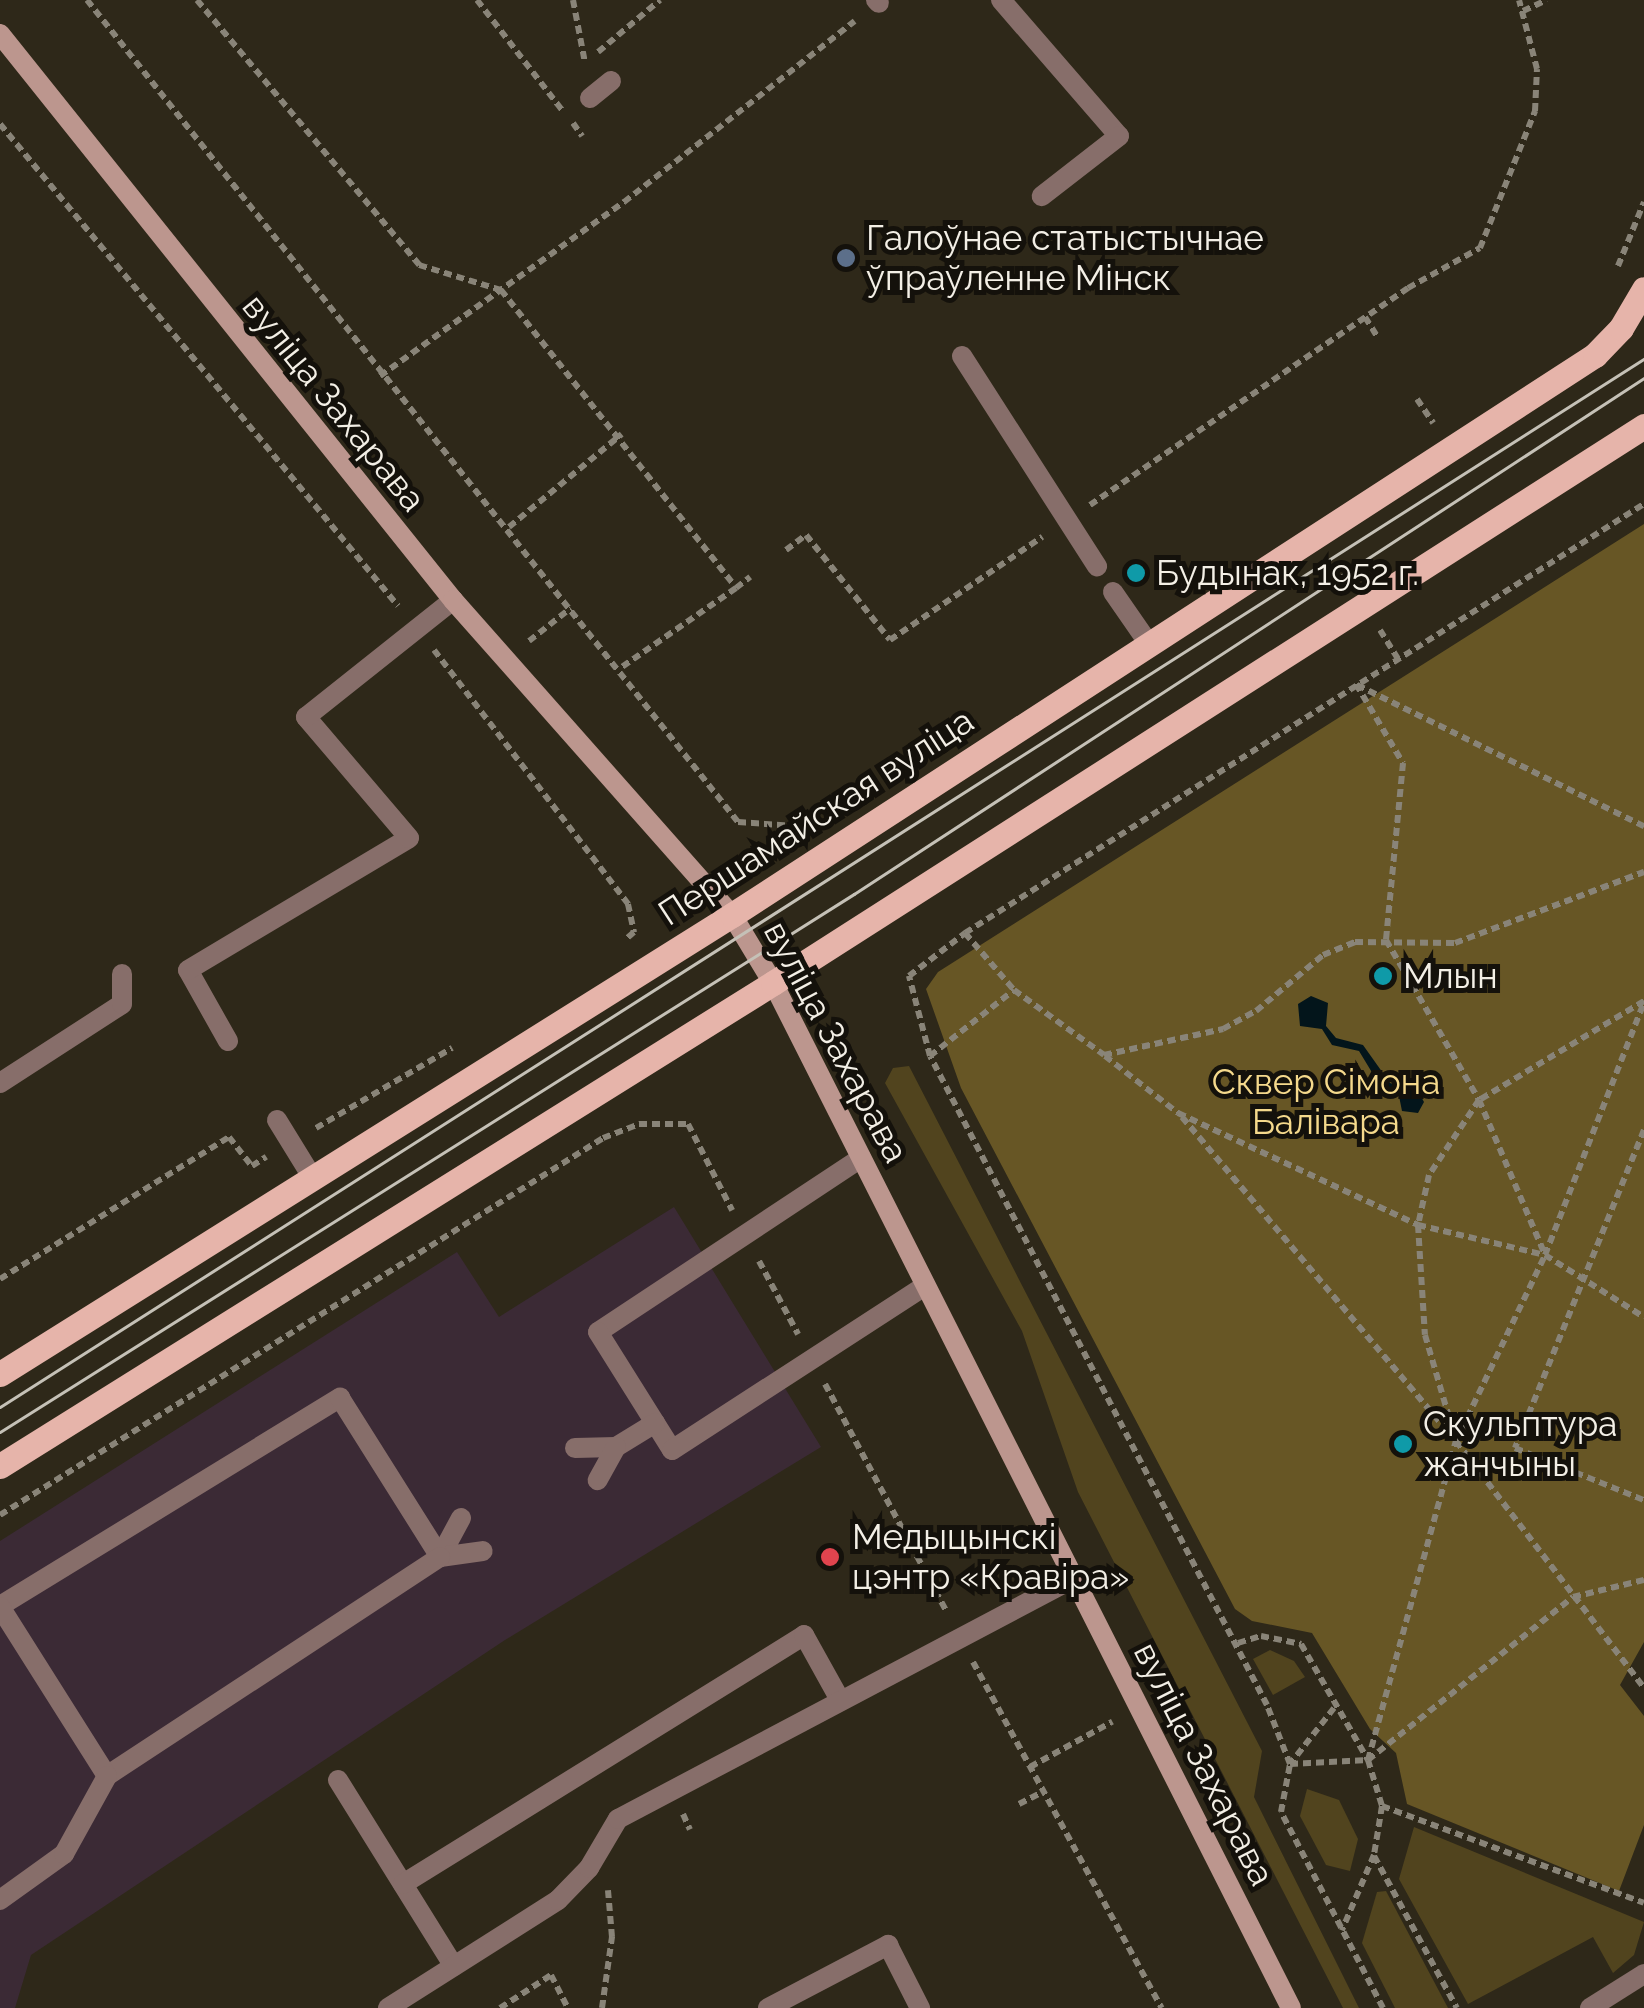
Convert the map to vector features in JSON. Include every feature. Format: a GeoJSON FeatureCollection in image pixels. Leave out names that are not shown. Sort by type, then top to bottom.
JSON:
{"type":"FeatureCollection","features":[{"type":"Feature","properties":{"kind":"main road","name":"вуліца Захарава"},"geometry":{"type":"LineString","coordinates":[[0,34],[270,380],[453,600],[732,914],[773,983],[1291,2008]]}},
{"type":"Feature","properties":{"kind":"main road","name":"Першамайская вуліца"},"geometry":{"type":"LineString","coordinates":[[0,1374],[732,914],[1594,355],[1634,315],[1644,289]]}},
{"type":"Feature","properties":{"kind":"main road"},"geometry":{"type":"LineString","coordinates":[[0,1466],[773,983],[1644,426]]}},
{"type":"Feature","properties":{"kind":"lane"},"geometry":{"type":"LineString","coordinates":[[1002,0],[1118,136],[1042,196]]}},
{"type":"Feature","properties":{"kind":"lane"},"geometry":{"type":"LineString","coordinates":[[590,98],[611,81]]}},
{"type":"Feature","properties":{"kind":"lane"},"geometry":{"type":"LineString","coordinates":[[962,356],[1097,566]]}},
{"type":"Feature","properties":{"kind":"lane"},"geometry":{"type":"LineString","coordinates":[[1113,592],[1149,644]]}},
{"type":"Feature","properties":{"kind":"lane"},"geometry":{"type":"LineString","coordinates":[[228,1041],[188,970],[408,838],[306,717],[453,600]]}},
{"type":"Feature","properties":{"kind":"lane"},"geometry":{"type":"LineString","coordinates":[[0,1083],[122,1004],[122,974]]}},
{"type":"Feature","properties":{"kind":"lane"},"geometry":{"type":"LineString","coordinates":[[277,1120],[312,1177]]}},
{"type":"Feature","properties":{"kind":"lane"},"geometry":{"type":"LineString","coordinates":[[861,1158],[598,1332],[672,1450],[925,1286]]}},
{"type":"Feature","properties":{"kind":"lane"},"geometry":{"type":"LineString","coordinates":[[108,1776],[0,1606],[340,1398],[440,1557]]}},
{"type":"Feature","properties":{"kind":"lane"},"geometry":{"type":"LineString","coordinates":[[598,1480],[616,1447],[655,1423]]}},
{"type":"Feature","properties":{"kind":"lane"},"geometry":{"type":"LineString","coordinates":[[575,1448],[616,1447]]}},
{"type":"Feature","properties":{"kind":"lane"},"geometry":{"type":"LineString","coordinates":[[440,1557],[461,1518]]}},
{"type":"Feature","properties":{"kind":"lane"},"geometry":{"type":"LineString","coordinates":[[0,1900],[64,1854],[108,1776],[440,1557],[483,1551]]}},
{"type":"Feature","properties":{"kind":"lane"},"geometry":{"type":"LineString","coordinates":[[388,2008],[558,1900],[618,1819],[959,1635],[1072,1579]]}},
{"type":"Feature","properties":{"kind":"lane"},"geometry":{"type":"LineString","coordinates":[[403,1884],[804,1635],[840,1700]]}},
{"type":"Feature","properties":{"kind":"lane"},"geometry":{"type":"LineString","coordinates":[[338,1780],[454,1966]]}},
{"type":"Feature","properties":{"kind":"lane"},"geometry":{"type":"LineString","coordinates":[[768,2008],[888,1944],[920,2008]]}},
{"type":"Feature","properties":{"kind":"lane"},"geometry":{"type":"LineString","coordinates":[[1590,2008],[1644,1974]]}},
{"type":"Feature","properties":{"kind":"path"},"geometry":{"type":"LineString","coordinates":[[87,0],[380,376],[510,527],[738,822],[810,828]]}},
{"type":"Feature","properties":{"kind":"path"},"geometry":{"type":"LineString","coordinates":[[198,0],[419,265],[501,290],[621,436],[736,588]]}},
{"type":"Feature","properties":{"kind":"path"},"geometry":{"type":"LineString","coordinates":[[477,0],[582,136]]}},
{"type":"Feature","properties":{"kind":"path"},"geometry":{"type":"LineString","coordinates":[[573,0],[582,65],[660,0]]}},
{"type":"Feature","properties":{"kind":"path"},"geometry":{"type":"LineString","coordinates":[[786,550],[806,536],[890,640],[1365,317],[1480,248],[1535,111],[1538,69],[1519,0]]}},
{"type":"Feature","properties":{"kind":"path"},"geometry":{"type":"LineString","coordinates":[[1522,10],[1546,0]]}},
{"type":"Feature","properties":{"kind":"path"},"geometry":{"type":"LineString","coordinates":[[380,376],[501,290],[877,2]]}},
{"type":"Feature","properties":{"kind":"path"},"geometry":{"type":"LineString","coordinates":[[0,124],[416,626],[628,904],[634,932],[620,944]]}},
{"type":"Feature","properties":{"kind":"path"},"geometry":{"type":"LineString","coordinates":[[1365,317],[1378,336]]}},
{"type":"Feature","properties":{"kind":"path"},"geometry":{"type":"LineString","coordinates":[[1417,398],[1433,423]]}},
{"type":"Feature","properties":{"kind":"path"},"geometry":{"type":"LineString","coordinates":[[510,527],[621,436]]}},
{"type":"Feature","properties":{"kind":"path"},"geometry":{"type":"LineString","coordinates":[[1290,1764],[1238,1643],[930,1056],[910,976],[964,933],[1644,504]]}},
{"type":"Feature","properties":{"kind":"path"},"geometry":{"type":"LineString","coordinates":[[619,670],[750,577]]}},
{"type":"Feature","properties":{"kind":"path"},"geometry":{"type":"LineString","coordinates":[[505,660],[570,608]]}},
{"type":"Feature","properties":{"kind":"path"},"geometry":{"type":"LineString","coordinates":[[1356,684],[1644,826]]}},
{"type":"Feature","properties":{"kind":"path"},"geometry":{"type":"LineString","coordinates":[[1356,684],[1403,763],[1386,940],[1479,1100],[1546,1255]]}},
{"type":"Feature","properties":{"kind":"path"},"geometry":{"type":"LineString","coordinates":[[1104,1055],[1223,1029],[1256,1011],[1323,956],[1355,942],[1454,943],[1644,872]]}},
{"type":"Feature","properties":{"kind":"path"},"geometry":{"type":"LineString","coordinates":[[964,933],[1014,990],[1178,1113],[1456,1442],[1644,1688]]}},
{"type":"Feature","properties":{"kind":"path"},"geometry":{"type":"LineString","coordinates":[[930,1056],[1014,990]]}},
{"type":"Feature","properties":{"kind":"path"},"geometry":{"type":"LineString","coordinates":[[1456,1442],[1425,1334],[1418,1225],[1429,1175],[1479,1100],[1644,1002]]}},
{"type":"Feature","properties":{"kind":"path"},"geometry":{"type":"LineString","coordinates":[[1368,1760],[1456,1442],[1546,1255],[1644,1002]]}},
{"type":"Feature","properties":{"kind":"path"},"geometry":{"type":"LineString","coordinates":[[0,1278],[229,1136],[252,1166],[457,1044]]}},
{"type":"Feature","properties":{"kind":"path"},"geometry":{"type":"LineString","coordinates":[[1178,1113],[1418,1225],[1546,1255],[1644,1318]]}},
{"type":"Feature","properties":{"kind":"path"},"geometry":{"type":"LineString","coordinates":[[0,1515],[603,1138],[639,1124],[688,1124],[1162,2008]]}},
{"type":"Feature","properties":{"kind":"path"},"geometry":{"type":"LineString","coordinates":[[1644,1130],[1515,1448],[1644,1500]]}},
{"type":"Feature","properties":{"kind":"path"},"geometry":{"type":"LineString","coordinates":[[1290,1764],[1368,1760],[1573,1598],[1644,1580]]}},
{"type":"Feature","properties":{"kind":"path"},"geometry":{"type":"LineString","coordinates":[[1238,1643],[1261,1636],[1301,1644],[1334,1708],[1368,1760],[1382,1806],[1374,1855],[1342,1931]]}},
{"type":"Feature","properties":{"kind":"path"},"geometry":{"type":"LineString","coordinates":[[1030,1767],[1140,1708]]}},
{"type":"Feature","properties":{"kind":"path"},"geometry":{"type":"LineString","coordinates":[[1334,1708],[1290,1764],[1281,1812],[1382,2008]]}},
{"type":"Feature","properties":{"kind":"path"},"geometry":{"type":"LineString","coordinates":[[1019,1804],[1043,1792]]}},
{"type":"Feature","properties":{"kind":"path"},"geometry":{"type":"LineString","coordinates":[[1382,1806],[1644,1902]]}},
{"type":"Feature","properties":{"kind":"path"},"geometry":{"type":"LineString","coordinates":[[602,2008],[612,1937],[603,1844]]}},
{"type":"Feature","properties":{"kind":"path"},"geometry":{"type":"LineString","coordinates":[[1374,1855],[1457,2008]]}},
{"type":"Feature","properties":{"kind":"path"},"geometry":{"type":"LineString","coordinates":[[500,2008],[551,1974],[568,2008]]}},
{"type":"Feature","properties":{"kind":"shaded area"},"geometry":{"type":"Polygon","coordinates":[[[1311,996],[1328,1003],[1326,1026],[1336,1038],[1363,1045],[1390,1083],[1418,1091],[1424,1102],[1418,1113],[1402,1111],[1399,1096],[1379,1084],[1359,1051],[1332,1045],[1322,1029],[1300,1026],[1298,1004],[1311,996]]]}},
{"type":"Feature","properties":{"kind":"shaded area"},"geometry":{"type":"Polygon","coordinates":[[[909,1066],[1262,1751],[1254,1797],[1359,2008],[1343,2008],[1078,1492],[1022,1331],[885,1083],[893,1068],[909,1066]]]}},
{"type":"Feature","properties":{"kind":"shaded area"},"geometry":{"type":"Polygon","coordinates":[[[674,1207],[821,1447],[505,1640],[31,1955],[15,2008],[0,2008],[0,1541],[457,1252],[499,1317],[674,1207]]]}},
{"type":"Feature","properties":{"kind":"shaded area"},"geometry":{"type":"Polygon","coordinates":[[[1270,1650],[1294,1661],[1305,1677],[1273,1695],[1253,1659],[1270,1650]]]}},
{"type":"Feature","properties":{"kind":"shaded area"},"geometry":{"type":"Polygon","coordinates":[[[1307,1789],[1339,1800],[1358,1839],[1350,1871],[1326,1865],[1300,1816],[1307,1789]]]}},
{"type":"Feature","properties":{"kind":"shaded area"},"geometry":{"type":"Polygon","coordinates":[[[1414,1827],[1644,1922],[1634,1955],[1613,1973],[1593,1937],[1468,2004],[1399,1879],[1414,1827]]]}},
{"type":"Feature","properties":{"kind":"shaded area"},"geometry":{"type":"Polygon","coordinates":[[[1386,1891],[1448,2008],[1395,2008],[1362,1943],[1377,1892],[1386,1891]]]}},
{"type":"Feature","properties":{"kind":"green space","name":"Сквер Сімона Балівара"},"geometry":{"type":"Polygon","coordinates":[[[1644,524],[1644,1642],[1620,1685],[1644,1716],[1644,1825],[1619,1891],[1407,1804],[1396,1753],[1370,1729],[1312,1633],[1252,1621],[1235,1609],[961,1088],[926,989],[938,972],[1644,524]]]}},
{"type":"Feature","properties":{"kind":"tram line"},"geometry":{"type":"LineString","coordinates":[[0,1407],[1644,359]]}},
{"type":"Feature","properties":{"kind":"tram line"},"geometry":{"type":"LineString","coordinates":[[0,1432],[854,894],[1644,378]]}},
{"type":"Feature","properties":{"kind":"place","name":"Галоўнае статыстычнае ўпраўленне Мінск"},"geometry":{"type":"Point","coordinates":[846,258]}},
{"type":"Feature","properties":{"kind":"place","name":"Будынак, 1952 г."},"geometry":{"type":"Point","coordinates":[1136,573]}},
{"type":"Feature","properties":{"kind":"place","name":"Млын"},"geometry":{"type":"Point","coordinates":[1383,976]}},
{"type":"Feature","properties":{"kind":"place","name":"Скульптура жанчыны"},"geometry":{"type":"Point","coordinates":[1403,1444]}},
{"type":"Feature","properties":{"kind":"place","name":"Медыцынскі цэнтр «Кравіра»"},"geometry":{"type":"Point","coordinates":[830,1557]}}]}
